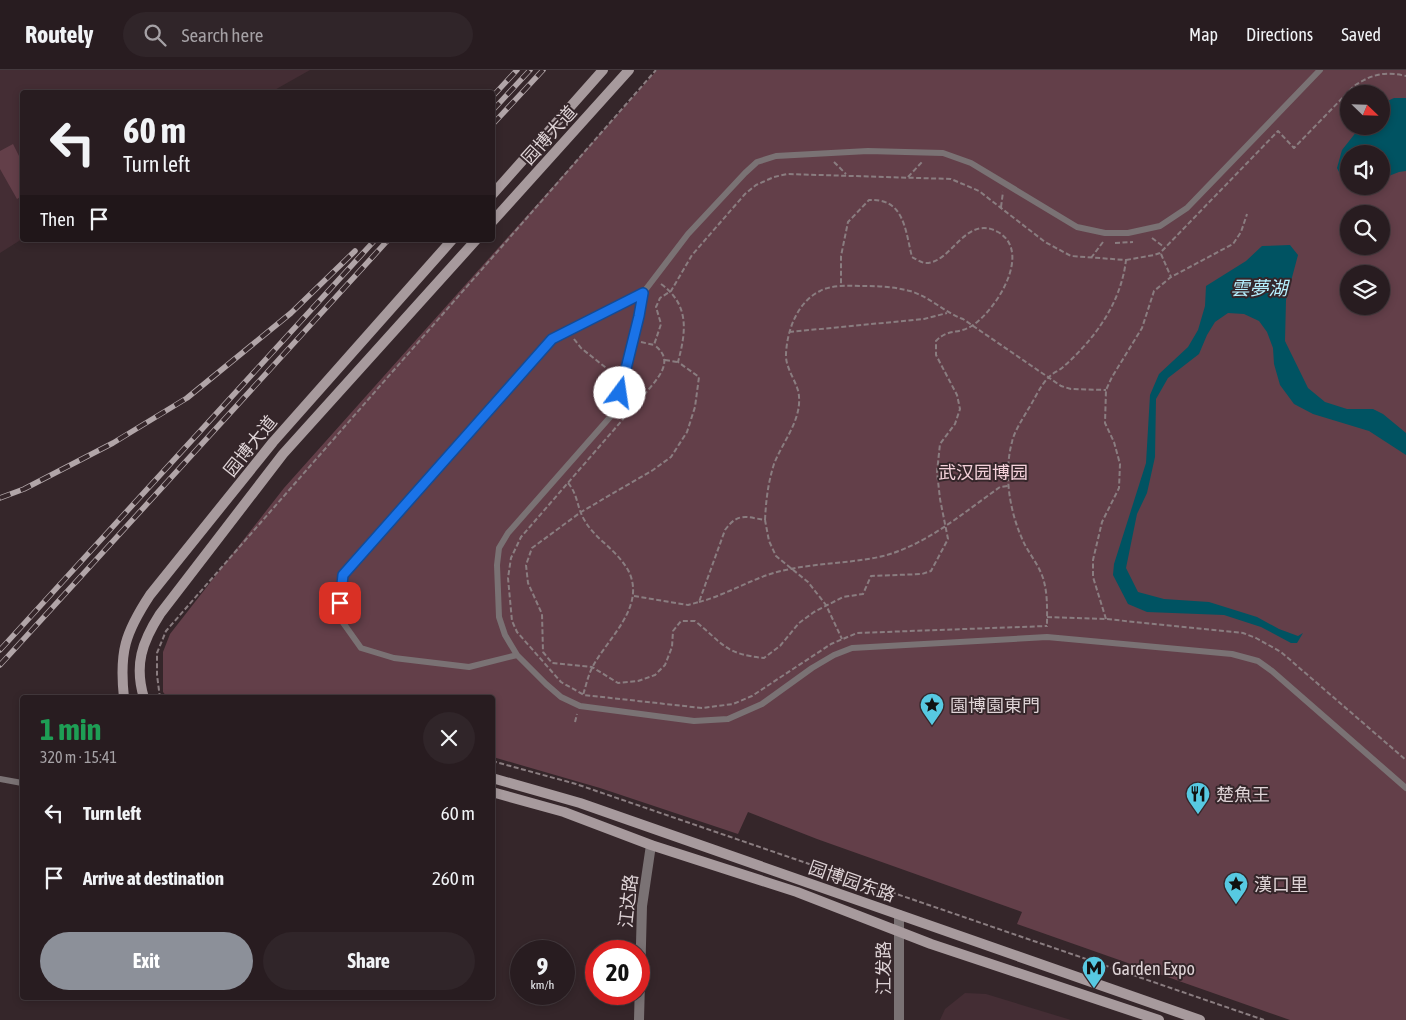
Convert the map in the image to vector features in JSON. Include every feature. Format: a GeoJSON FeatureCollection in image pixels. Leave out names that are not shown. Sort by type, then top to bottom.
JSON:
{"type":"FeatureCollection","features":[{"type":"Feature","properties":{"kind":"main road","name":"园博大道"},"geometry":{"type":"LineString","coordinates":[[495,191],[603,70]]}},
{"type":"Feature","properties":{"kind":"main road","name":"园博大道"},"geometry":{"type":"LineString","coordinates":[[495,219],[629,70]]}},
{"type":"Feature","properties":{"kind":"main road","name":"园博大道"},"geometry":{"type":"LineString","coordinates":[[124,695],[121,672],[124,645],[133,621],[150,595],[273,442],[450,242]]}},
{"type":"Feature","properties":{"kind":"main road","name":"园博大道"},"geometry":{"type":"LineString","coordinates":[[143,692],[139,661],[147,633],[160,614],[283,454],[474,242]]}},
{"type":"Feature","properties":{"kind":"main road","name":"园博园东路"},"geometry":{"type":"LineString","coordinates":[[495,779],[580,803],[1200,1020]]}},
{"type":"Feature","properties":{"kind":"main road","name":"园博园东路"},"geometry":{"type":"LineString","coordinates":[[495,793],[564,812],[651,845],[797,892],[899,932],[1159,1020]]}},
{"type":"Feature","properties":{"kind":"street","name":"江达路"},"geometry":{"type":"LineString","coordinates":[[639,1020],[642,906],[651,845]]}},
{"type":"Feature","properties":{"kind":"street","name":"江发路"},"geometry":{"type":"LineString","coordinates":[[899,915],[899,1020]]}},
{"type":"Feature","properties":{"kind":"lane"},"geometry":{"type":"LineString","coordinates":[[1320,70],[1187,208],[1160,226],[1128,233],[1105,233],[1077,227],[971,163],[944,153],[868,151],[776,156],[757,162],[688,234],[643,293],[622,382],[611,416],[508,533],[500,548],[498,565],[500,617],[504,635],[517,655],[562,697],[580,706],[694,721],[728,719],[762,704],[812,668],[834,655],[852,648],[1047,637],[1232,654],[1258,661],[1272,671],[1406,788]]}},
{"type":"Feature","properties":{"kind":"lane"},"geometry":{"type":"LineString","coordinates":[[517,655],[469,667],[394,658],[361,648],[339,617],[343,575],[552,339],[643,293]]}},
{"type":"Feature","properties":{"kind":"lane"},"geometry":{"type":"LineString","coordinates":[[0,780],[20,782]]}},
{"type":"Feature","properties":{"kind":"path"},"geometry":{"type":"LineString","coordinates":[[160,695],[157,653],[166,631],[656,70]]}},
{"type":"Feature","properties":{"kind":"path"},"geometry":{"type":"LineString","coordinates":[[654,345],[660,324],[656,307],[660,298],[671,290],[692,255],[745,194],[774,177],[787,174],[846,174],[951,179],[968,184],[1045,242],[1070,256],[1126,260],[1154,256],[1160,253],[1278,131],[1294,148],[1354,86],[1366,78],[1379,73],[1393,73],[1406,76]]}},
{"type":"Feature","properties":{"kind":"path"},"geometry":{"type":"LineString","coordinates":[[833,162],[846,174]]}},
{"type":"Feature","properties":{"kind":"path"},"geometry":{"type":"LineString","coordinates":[[908,177],[922,162],[929,162]]}},
{"type":"Feature","properties":{"kind":"path"},"geometry":{"type":"LineString","coordinates":[[745,194],[746,189]]}},
{"type":"Feature","properties":{"kind":"path"},"geometry":{"type":"LineString","coordinates":[[1001,207],[1003,191]]}},
{"type":"Feature","properties":{"kind":"path"},"geometry":{"type":"LineString","coordinates":[[665,360],[678,362],[699,377],[695,407],[687,432],[671,457],[653,470],[581,512],[532,548],[526,565],[528,583],[542,614],[542,652],[552,663],[592,667],[618,683],[638,681],[655,674],[665,665],[672,647],[673,630],[681,621],[695,621],[723,647],[743,656],[764,658],[780,646],[799,623],[826,605],[843,597],[863,594],[871,576],[922,574],[930,571],[948,538],[937,472],[940,444],[955,424],[960,409],[958,395],[936,355],[936,341],[943,334],[962,331],[973,326],[994,302],[1010,277],[1013,263],[1009,244],[998,232],[983,229],[967,233],[938,261],[924,263],[912,257],[903,223],[894,206],[882,199],[869,200],[848,222],[841,256],[841,286]]}},
{"type":"Feature","properties":{"kind":"path"},"geometry":{"type":"LineString","coordinates":[[1106,619],[1093,577],[1093,560],[1102,522],[1119,488],[1120,464],[1114,442],[1105,422],[1106,390],[1142,328],[1154,291],[1171,276],[1233,244],[1241,232],[1247,214]]}},
{"type":"Feature","properties":{"kind":"path"},"geometry":{"type":"LineString","coordinates":[[1144,240],[1152,238],[1164,248]]}},
{"type":"Feature","properties":{"kind":"path"},"geometry":{"type":"LineString","coordinates":[[1091,258],[1103,242],[1127,244],[1135,242]]}},
{"type":"Feature","properties":{"kind":"path"},"geometry":{"type":"LineString","coordinates":[[1160,253],[1171,276]]}},
{"type":"Feature","properties":{"kind":"path"},"geometry":{"type":"LineString","coordinates":[[1047,637],[1047,597],[1043,579],[1018,532],[1008,486],[1012,441],[1023,418],[1048,377],[1061,368],[1088,342],[1104,321],[1119,295],[1124,278],[1126,260]]}},
{"type":"Feature","properties":{"kind":"path"},"geometry":{"type":"LineString","coordinates":[[654,278],[671,290],[683,314],[686,333],[678,362]]}},
{"type":"Feature","properties":{"kind":"path"},"geometry":{"type":"LineString","coordinates":[[845,651],[842,638],[826,605],[808,582],[776,556],[769,541],[765,520],[766,492],[775,464],[796,415],[800,396],[786,357],[789,332],[800,309],[810,298],[820,290],[841,286],[886,286],[910,291],[929,299],[947,313],[963,319],[1061,386],[1071,390],[1106,390]]}},
{"type":"Feature","properties":{"kind":"path"},"geometry":{"type":"LineString","coordinates":[[789,332],[924,319],[947,313]]}},
{"type":"Feature","properties":{"kind":"path"},"geometry":{"type":"LineString","coordinates":[[567,331],[581,348],[613,372],[622,382],[644,395]]}},
{"type":"Feature","properties":{"kind":"path"},"geometry":{"type":"LineString","coordinates":[[640,342],[654,345],[660,350],[665,360],[662,372],[521,538],[511,558],[508,578],[512,621],[517,632],[561,682],[584,694],[702,708],[733,704],[752,696],[831,644],[857,633],[1047,626]]}},
{"type":"Feature","properties":{"kind":"path"},"geometry":{"type":"LineString","coordinates":[[568,482],[574,490],[585,522],[617,553],[629,572],[634,596],[622,623],[592,667],[575,722]]}},
{"type":"Feature","properties":{"kind":"path"},"geometry":{"type":"LineString","coordinates":[[634,596],[688,605],[717,597],[775,572],[792,568],[880,557],[918,542],[1000,487],[1008,486]]}},
{"type":"Feature","properties":{"kind":"path"},"geometry":{"type":"LineString","coordinates":[[700,602],[725,530],[731,521],[740,516],[765,520]]}},
{"type":"Feature","properties":{"kind":"path"},"geometry":{"type":"LineString","coordinates":[[495,762],[576,784],[1264,1020]]}},
{"type":"Feature","properties":{"kind":"shaded area"},"geometry":{"type":"Polygon","coordinates":[[[0,70],[310,70],[275,90],[20,90],[20,240],[0,253],[0,70]]]}},
{"type":"Feature","properties":{"kind":"shaded area"},"geometry":{"type":"Polygon","coordinates":[[[965,993],[986,994],[1071,1020],[940,1020],[945,1009],[965,993]]]}},
{"type":"Feature","properties":{"kind":"green space","name":"武汉园博园"},"geometry":{"type":"Polygon","coordinates":[[[657,70],[1406,70],[1406,1020],[1290,1020],[1017,924],[1022,912],[817,839],[748,812],[738,834],[600,788],[495,758],[495,695],[165,695],[163,692],[163,652],[170,634],[284,488],[657,70]]]}},
{"type":"Feature","properties":{"kind":"green space"},"geometry":{"type":"Polygon","coordinates":[[[13,144],[20,158],[20,197],[17,199],[0,169],[0,151],[13,144]]]}},
{"type":"Feature","properties":{"kind":"water"},"geometry":{"type":"Polygon","coordinates":[[[1406,98],[1406,171],[1390,176],[1390,145],[1346,145],[1354,135],[1390,135],[1390,100],[1406,98]]]}},
{"type":"Feature","properties":{"kind":"water"},"geometry":{"type":"Polygon","coordinates":[[[1340,157],[1340,174],[1337,168],[1340,157]]]}},
{"type":"Feature","properties":{"kind":"water","name":"雲夢湖"},"geometry":{"type":"Polygon","coordinates":[[[1290,245],[1298,255],[1286,300],[1285,341],[1308,388],[1325,402],[1347,409],[1373,409],[1383,414],[1406,433],[1406,455],[1369,431],[1313,414],[1294,404],[1280,385],[1274,364],[1273,348],[1267,332],[1259,321],[1244,314],[1228,313],[1215,322],[1199,354],[1168,378],[1156,399],[1155,457],[1147,493],[1137,514],[1126,568],[1138,592],[1164,599],[1209,602],[1257,617],[1279,629],[1298,636],[1303,633],[1297,643],[1291,643],[1261,627],[1224,615],[1147,612],[1128,604],[1113,575],[1114,564],[1146,463],[1150,395],[1159,374],[1188,347],[1198,330],[1205,306],[1206,286],[1246,261],[1262,246],[1290,245]]]}},
{"type":"Feature","properties":{"kind":"railway"},"geometry":{"type":"LineString","coordinates":[[495,94],[517,70]]}},
{"type":"Feature","properties":{"kind":"railway"},"geometry":{"type":"LineString","coordinates":[[495,108],[530,70]]}},
{"type":"Feature","properties":{"kind":"railway"},"geometry":{"type":"LineString","coordinates":[[495,122],[543,70]]}},
{"type":"Feature","properties":{"kind":"railway"},"geometry":{"type":"LineString","coordinates":[[0,650],[373,242]]}},
{"type":"Feature","properties":{"kind":"railway"},"geometry":{"type":"LineString","coordinates":[[0,665],[386,242]]}},
{"type":"Feature","properties":{"kind":"railway"},"geometry":{"type":"LineString","coordinates":[[0,498],[24,489],[113,443],[187,398],[291,313],[355,251]]}},
{"type":"Feature","properties":{"kind":"place","name":"園博園東門"},"geometry":{"type":"Point","coordinates":[932,726]}},
{"type":"Feature","properties":{"kind":"place","name":"楚魚王"},"geometry":{"type":"Point","coordinates":[1198,815]}},
{"type":"Feature","properties":{"kind":"place","name":"漢口里"},"geometry":{"type":"Point","coordinates":[1236,905]}},
{"type":"Feature","properties":{"kind":"place","name":"Garden Expo"},"geometry":{"type":"Point","coordinates":[1094,989]}},
{"type":"Feature","properties":{"kind":"route"},"geometry":{"type":"LineString","coordinates":[[340,603],[343,575],[552,339],[643,293],[620,393]]}}]}
